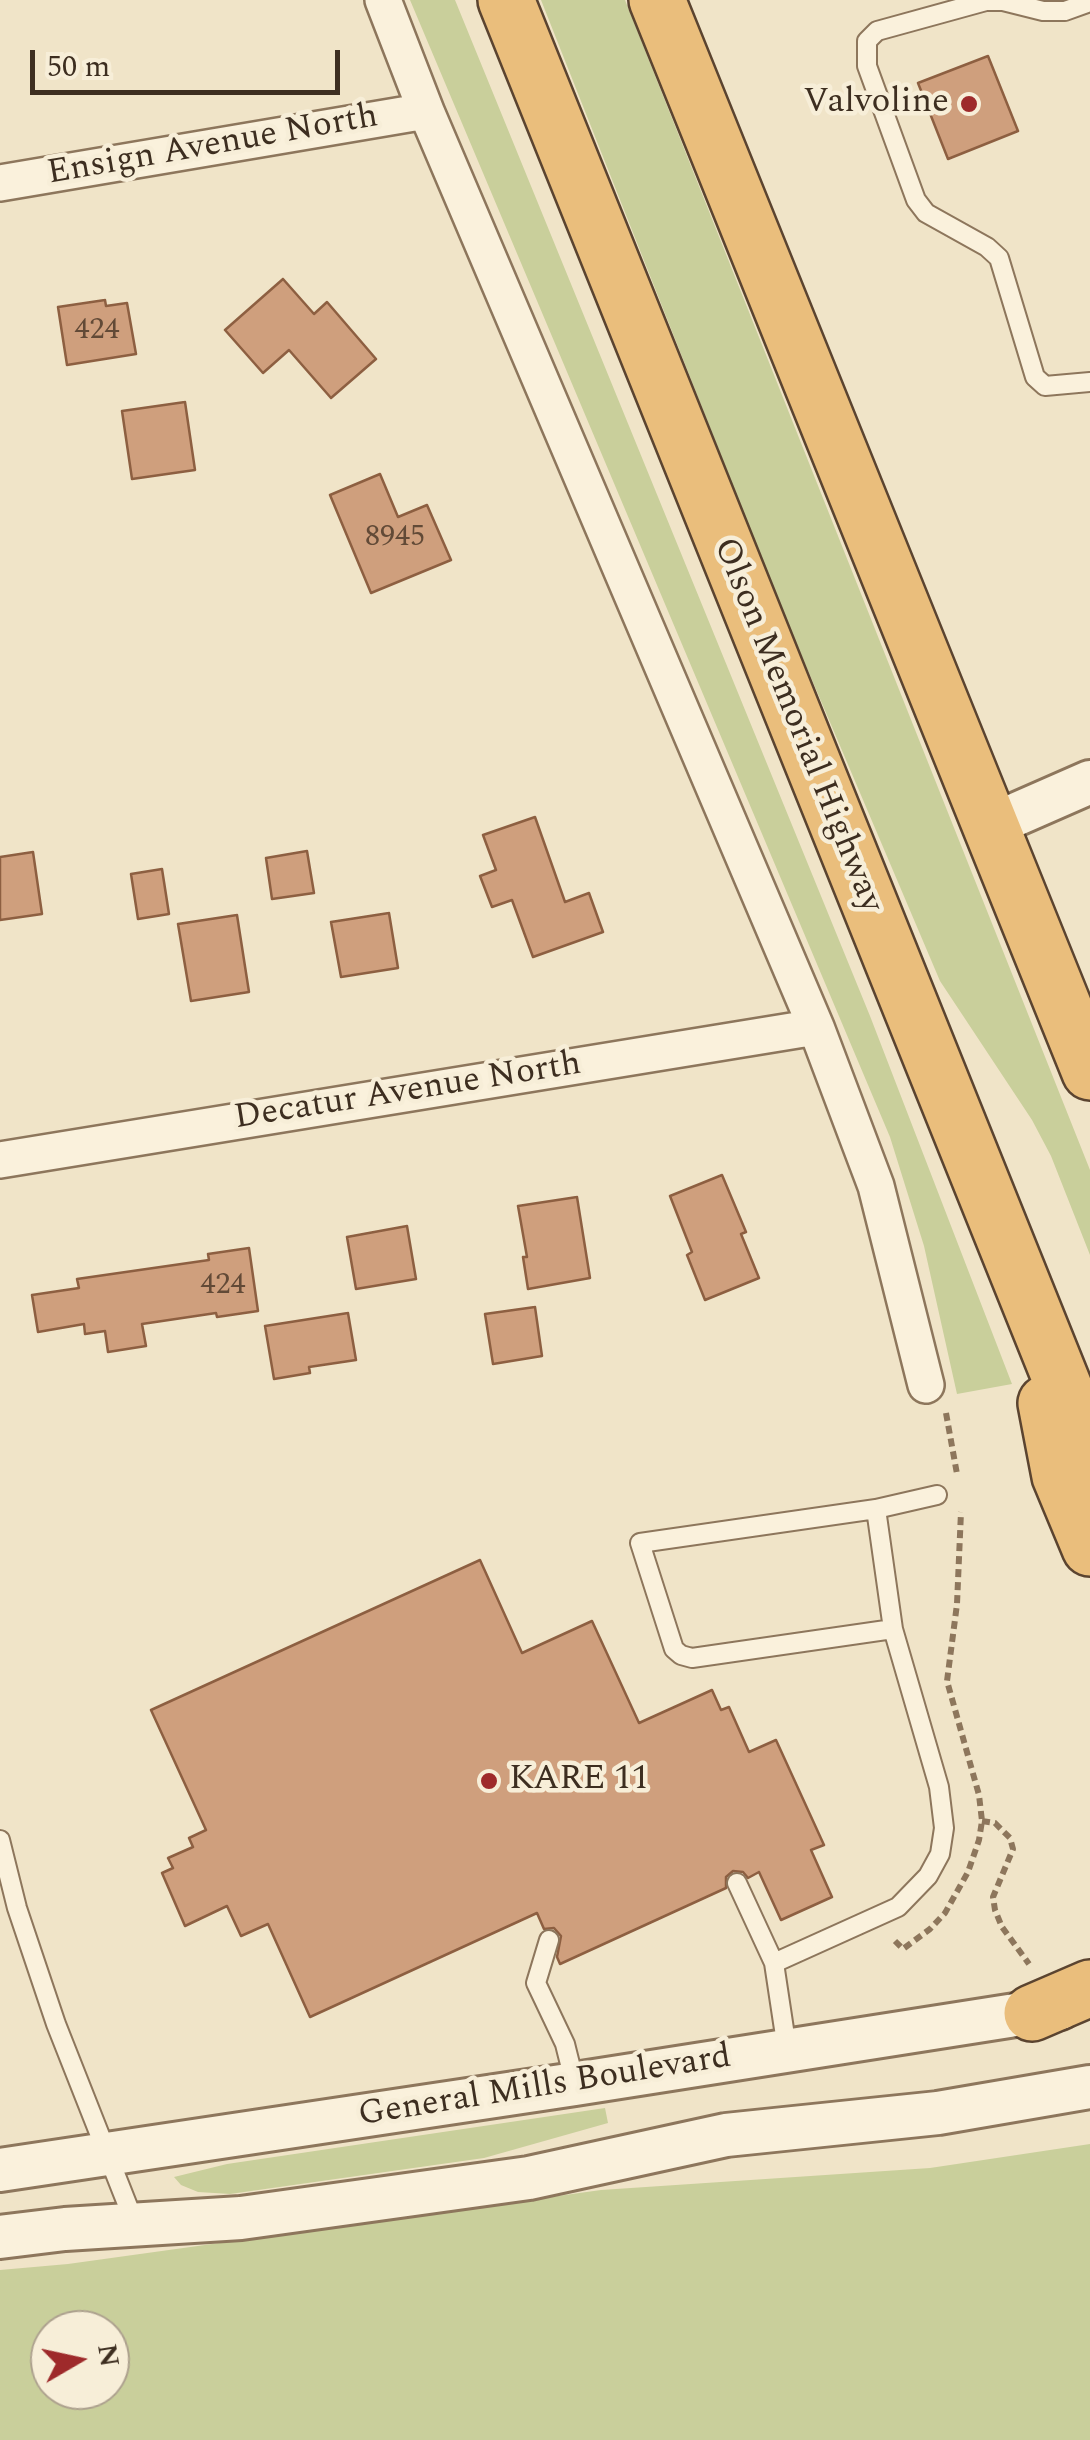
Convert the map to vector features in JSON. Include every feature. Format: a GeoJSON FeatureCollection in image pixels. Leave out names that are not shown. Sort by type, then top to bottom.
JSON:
{"type":"FeatureCollection","features":[{"type":"Feature","properties":{"kind":"highway","name":"Olson Memorial Highway"},"geometry":{"type":"LineString","coordinates":[[506,0],[1090,1452]]}},
{"type":"Feature","properties":{"kind":"highway"},"geometry":{"type":"LineString","coordinates":[[657,0],[1090,1072]]}},
{"type":"Feature","properties":{"kind":"highway"},"geometry":{"type":"LineString","coordinates":[[1024,1292],[1060,1476],[1090,1548]]}},
{"type":"Feature","properties":{"kind":"highway"},"geometry":{"type":"LineString","coordinates":[[1031,1989],[1090,1988]]}},
{"type":"Feature","properties":{"kind":"street"},"geometry":{"type":"LineString","coordinates":[[383,0],[426,112],[816,1027],[876,1186],[926,1385]]}},
{"type":"Feature","properties":{"kind":"street","name":"Ensign Avenue North"},"geometry":{"type":"LineString","coordinates":[[0,183],[426,112]]}},
{"type":"Feature","properties":{"kind":"street"},"geometry":{"type":"LineString","coordinates":[[992,825],[1090,782]]}},
{"type":"Feature","properties":{"kind":"street","name":"Decatur Avenue North"},"geometry":{"type":"LineString","coordinates":[[0,1160],[816,1027]]}},
{"type":"Feature","properties":{"kind":"street","name":"General Mills Boulevard"},"geometry":{"type":"LineString","coordinates":[[0,2170],[787,2050],[1031,1989],[1090,2002]]}},
{"type":"Feature","properties":{"kind":"street"},"geometry":{"type":"LineString","coordinates":[[0,2237],[241,2218],[529,2178],[726,2135],[938,2113],[1090,2087]]}},
{"type":"Feature","properties":{"kind":"lane"},"geometry":{"type":"LineString","coordinates":[[1090,2],[1065,11],[1042,11],[986,1],[877,31],[867,41],[867,66],[916,200],[926,213],[998,258],[1036,377],[1045,386],[1090,382]]}},
{"type":"Feature","properties":{"kind":"lane"},"geometry":{"type":"LineString","coordinates":[[894,1629],[692,1658],[681,1656],[669,1636],[640,1543],[876,1509],[936,1495]]}},
{"type":"Feature","properties":{"kind":"lane"},"geometry":{"type":"LineString","coordinates":[[774,1963],[898,1907],[914,1894],[940,1854],[944,1828],[939,1787],[894,1629],[876,1509]]}},
{"type":"Feature","properties":{"kind":"lane"},"geometry":{"type":"LineString","coordinates":[[0,1840],[17,1908],[50,2008],[136,2224]]}},
{"type":"Feature","properties":{"kind":"lane"},"geometry":{"type":"LineString","coordinates":[[737,1883],[774,1963],[787,2050]]}},
{"type":"Feature","properties":{"kind":"lane"},"geometry":{"type":"LineString","coordinates":[[549,1940],[536,1983],[565,2044],[575,2084]]}},
{"type":"Feature","properties":{"kind":"path"},"geometry":{"type":"LineString","coordinates":[[926,1385],[943,1396],[959,1490]]}},
{"type":"Feature","properties":{"kind":"path"},"geometry":{"type":"LineString","coordinates":[[874,1918],[903,1949],[930,1929],[956,1896],[968,1872],[982,1821],[973,1764],[947,1681],[957,1604],[961,1506]]}},
{"type":"Feature","properties":{"kind":"path"},"geometry":{"type":"LineString","coordinates":[[982,1821],[1003,1828],[1010,1838],[1013,1849],[993,1897],[994,1910],[1031,1989]]}},
{"type":"Feature","properties":{"kind":"green space"},"geometry":{"type":"Polygon","coordinates":[[[410,0],[455,0],[870,1016],[1012,1384],[957,1394],[924,1246],[890,1137],[410,0]]]}},
{"type":"Feature","properties":{"kind":"green space"},"geometry":{"type":"Polygon","coordinates":[[[541,0],[625,0],[1090,1170],[1090,1255],[1051,1156],[1032,1120],[940,981],[781,607],[541,0]]]}},
{"type":"Feature","properties":{"kind":"green space"},"geometry":{"type":"Polygon","coordinates":[[[605,2108],[608,2123],[484,2158],[230,2194],[198,2192],[181,2185],[174,2177],[227,2164],[605,2108]]]}},
{"type":"Feature","properties":{"kind":"green space"},"geometry":{"type":"Polygon","coordinates":[[[1090,2144],[1090,2440],[0,2440],[0,2270],[68,2264],[601,2190],[930,2168],[1090,2144]]]}},
{"type":"Feature","properties":{"kind":"building"},"geometry":{"type":"Polygon","coordinates":[[[988,56],[1018,131],[948,159],[918,83],[988,56]]]}},
{"type":"Feature","properties":{"kind":"building"},"geometry":{"type":"Polygon","coordinates":[[[283,279],[314,314],[327,302],[376,359],[331,398],[289,350],[263,373],[225,330],[283,279]]]}},
{"type":"Feature","properties":{"kind":"building"},"geometry":{"type":"Polygon","coordinates":[[[105,300],[106,306],[127,303],[136,354],[67,365],[58,307],[105,300]]]}},
{"type":"Feature","properties":{"kind":"building"},"geometry":{"type":"Polygon","coordinates":[[[185,402],[195,470],[132,479],[122,411],[185,402]]]}},
{"type":"Feature","properties":{"kind":"building"},"geometry":{"type":"Polygon","coordinates":[[[380,474],[398,517],[427,505],[451,560],[371,593],[330,495],[380,474]]]}},
{"type":"Feature","properties":{"kind":"building"},"geometry":{"type":"Polygon","coordinates":[[[535,817],[565,902],[589,893],[603,932],[533,957],[512,900],[492,907],[480,876],[496,870],[483,835],[535,817]]]}},
{"type":"Feature","properties":{"kind":"building"},"geometry":{"type":"Polygon","coordinates":[[[307,851],[314,893],[272,899],[266,858],[307,851]]]}},
{"type":"Feature","properties":{"kind":"building"},"geometry":{"type":"Polygon","coordinates":[[[33,852],[42,914],[0,920],[0,857],[33,852]]]}},
{"type":"Feature","properties":{"kind":"building"},"geometry":{"type":"Polygon","coordinates":[[[162,869],[169,914],[138,919],[131,874],[162,869]]]}},
{"type":"Feature","properties":{"kind":"building"},"geometry":{"type":"Polygon","coordinates":[[[389,913],[398,968],[341,977],[331,922],[389,913]]]}},
{"type":"Feature","properties":{"kind":"building"},"geometry":{"type":"Polygon","coordinates":[[[237,915],[249,992],[191,1001],[178,924],[237,915]]]}},
{"type":"Feature","properties":{"kind":"building"},"geometry":{"type":"Polygon","coordinates":[[[722,1175],[746,1232],[741,1234],[759,1278],[705,1300],[670,1196],[722,1175]]]}},
{"type":"Feature","properties":{"kind":"building"},"geometry":{"type":"Polygon","coordinates":[[[577,1197],[590,1278],[528,1289],[518,1206],[577,1197]]]}},
{"type":"Feature","properties":{"kind":"building"},"geometry":{"type":"Polygon","coordinates":[[[407,1226],[416,1279],[356,1289],[347,1237],[407,1226]]]}},
{"type":"Feature","properties":{"kind":"building"},"geometry":{"type":"Polygon","coordinates":[[[249,1248],[258,1311],[142,1324],[146,1346],[108,1352],[105,1331],[85,1334],[84,1324],[38,1332],[32,1295],[79,1288],[77,1279],[209,1260],[208,1254],[249,1248]]]}},
{"type":"Feature","properties":{"kind":"building"},"geometry":{"type":"Polygon","coordinates":[[[535,1307],[542,1356],[493,1364],[485,1314],[535,1307]]]}},
{"type":"Feature","properties":{"kind":"building"},"geometry":{"type":"Polygon","coordinates":[[[348,1313],[356,1360],[309,1367],[310,1373],[274,1379],[265,1326],[348,1313]]]}},
{"type":"Feature","properties":{"kind":"building","name":"KARE 11"},"geometry":{"type":"Polygon","coordinates":[[[480,1560],[522,1653],[592,1621],[639,1723],[712,1690],[721,1710],[729,1707],[749,1752],[776,1740],[824,1845],[811,1850],[832,1897],[781,1920],[759,1872],[748,1878],[743,1872],[733,1871],[726,1877],[726,1888],[560,1964],[557,1957],[561,1936],[554,1928],[544,1929],[537,1913],[310,2017],[268,1924],[241,1936],[227,1906],[185,1926],[162,1873],[173,1868],[168,1858],[193,1847],[189,1838],[206,1830],[151,1710],[480,1560]]]}},
{"type":"Feature","properties":{"kind":"place","name":"Valvoline"},"geometry":{"type":"Point","coordinates":[969,104]}},
{"type":"Feature","properties":{"kind":"place","name":"KARE 11"},"geometry":{"type":"Point","coordinates":[489,1781]}}]}
